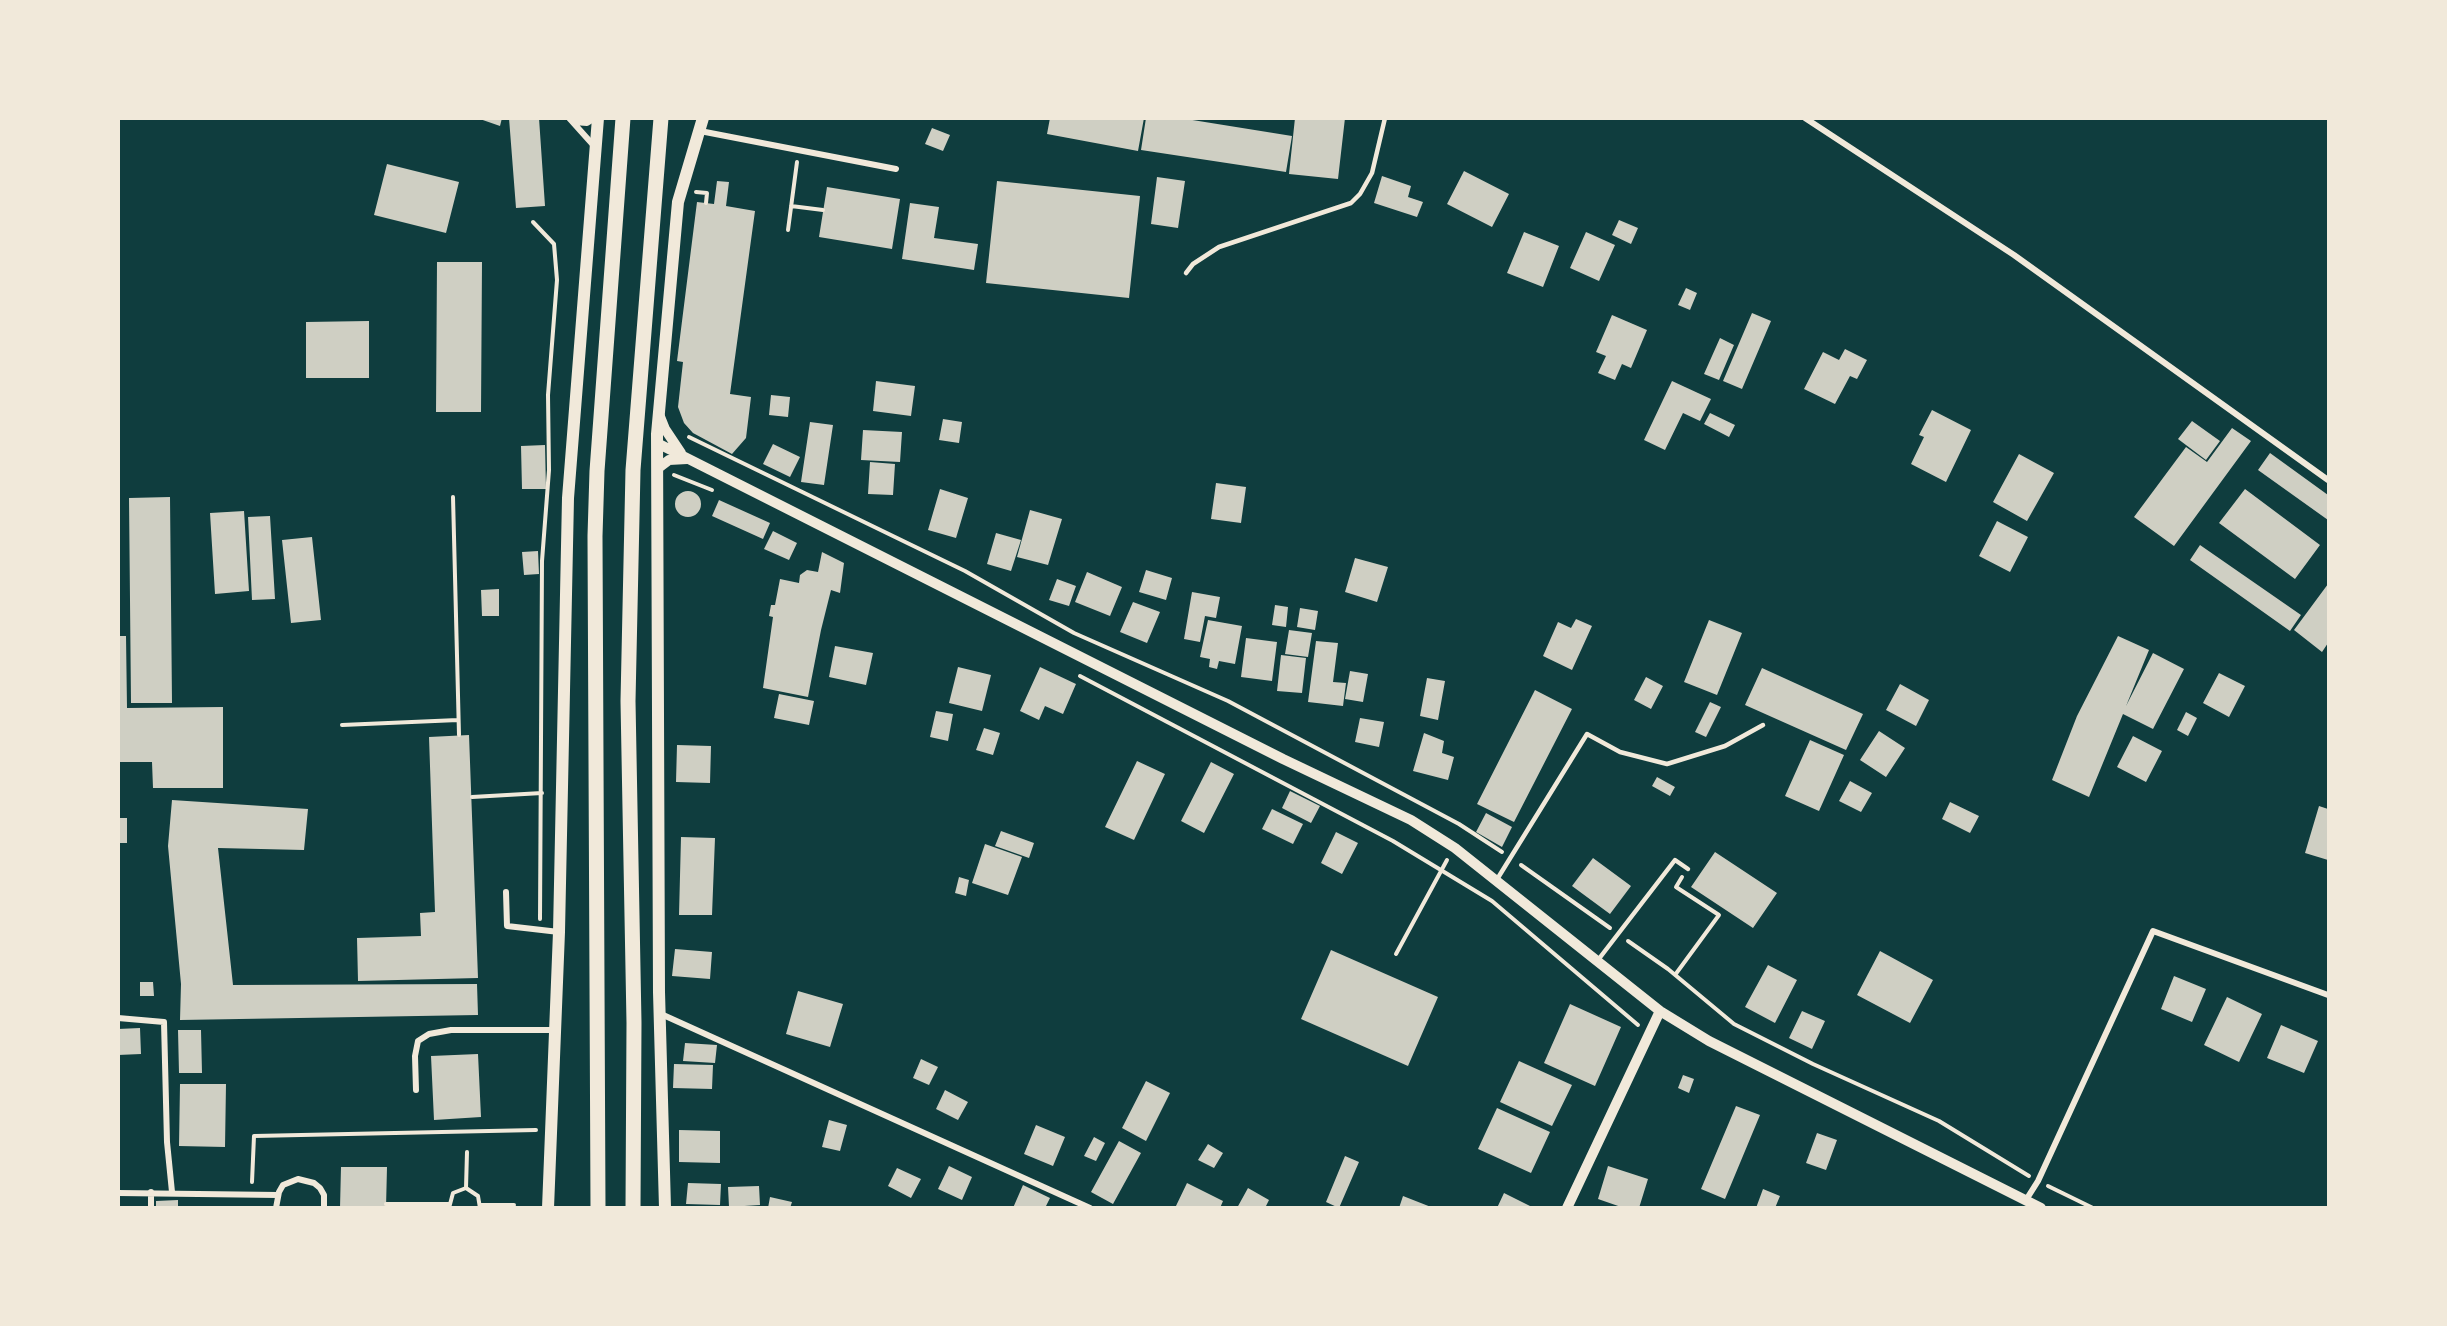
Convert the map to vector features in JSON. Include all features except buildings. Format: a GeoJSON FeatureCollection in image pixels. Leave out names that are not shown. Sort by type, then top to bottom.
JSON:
{"type":"FeatureCollection","features":[{"type":"Feature","properties":{"kind":"main road"},"geometry":{"type":"LineString","coordinates":[[548,1208],[559,932],[568,498],[597,118]]}},
{"type":"Feature","properties":{"kind":"main road"},"geometry":{"type":"LineString","coordinates":[[598,1208],[595,536],[597,464],[623,118]]}},
{"type":"Feature","properties":{"kind":"main road"},"geometry":{"type":"LineString","coordinates":[[635,1208],[628,701],[633,470],[661,118]]}},
{"type":"Feature","properties":{"kind":"main road"},"geometry":{"type":"LineString","coordinates":[[665,1208],[660,1014],[657,443],[678,202],[701,125]]}},
{"type":"Feature","properties":{"kind":"street"},"geometry":{"type":"LineString","coordinates":[[570,120],[587,123],[597,118]]}},
{"type":"Feature","properties":{"kind":"street"},"geometry":{"type":"LineString","coordinates":[[1805,118],[2014,255],[2328,480]]}},
{"type":"Feature","properties":{"kind":"street"},"geometry":{"type":"LineString","coordinates":[[570,120],[596,148]]}},
{"type":"Feature","properties":{"kind":"street"},"geometry":{"type":"LineString","coordinates":[[701,125],[799,151],[896,169]]}},
{"type":"Feature","properties":{"kind":"street"},"geometry":{"type":"LineString","coordinates":[[659,414],[672,441],[687,459]]}},
{"type":"Feature","properties":{"kind":"street"},"geometry":{"type":"LineString","coordinates":[[657,443],[1283,759],[1411,820],[1455,848],[1660,1011],[1709,1041],[2042,1208]]}},
{"type":"Feature","properties":{"kind":"street"},"geometry":{"type":"LineString","coordinates":[[657,469],[669,460],[687,459]]}},
{"type":"Feature","properties":{"kind":"street"},"geometry":{"type":"LineString","coordinates":[[507,892],[507,926],[559,932]]}},
{"type":"Feature","properties":{"kind":"street"},"geometry":{"type":"LineString","coordinates":[[2026,1200],[2038,1181],[2152,931],[2328,995]]}},
{"type":"Feature","properties":{"kind":"street"},"geometry":{"type":"LineString","coordinates":[[1638,994],[1647,1007],[1651,1022],[1648,1033]]}},
{"type":"Feature","properties":{"kind":"street"},"geometry":{"type":"LineString","coordinates":[[1567,1208],[1660,1011]]}},
{"type":"Feature","properties":{"kind":"street"},"geometry":{"type":"LineString","coordinates":[[660,1014],[1090,1208]]}},
{"type":"Feature","properties":{"kind":"street"},"geometry":{"type":"LineString","coordinates":[[118,1018],[164,1022],[167,1142],[172,1192]]}},
{"type":"Feature","properties":{"kind":"street"},"geometry":{"type":"LineString","coordinates":[[1648,1033],[1663,1023],[1678,1022]]}},
{"type":"Feature","properties":{"kind":"street"},"geometry":{"type":"LineString","coordinates":[[416,1090],[415,1056],[418,1041],[429,1034],[451,1030],[554,1030]]}},
{"type":"Feature","properties":{"kind":"street"},"geometry":{"type":"LineString","coordinates":[[276,1208],[278,1195],[283,1185],[290,1181],[306,1179],[320,1188],[324,1195],[324,1208]]}},
{"type":"Feature","properties":{"kind":"street"},"geometry":{"type":"LineString","coordinates":[[151,1192],[151,1208]]}},
{"type":"Feature","properties":{"kind":"street"},"geometry":{"type":"LineString","coordinates":[[118,1193],[278,1195]]}},
{"type":"Feature","properties":{"kind":"lane"},"geometry":{"type":"LineString","coordinates":[[1186,273],[1193,264],[1219,247],[1351,203],[1360,194],[1372,173],[1385,118]]}},
{"type":"Feature","properties":{"kind":"lane"},"geometry":{"type":"LineString","coordinates":[[1496,881],[1587,734],[1620,752],[1667,764],[1725,746],[1763,725]]}},
{"type":"Feature","properties":{"kind":"lane"},"geometry":{"type":"LineString","coordinates":[[1596,962],[1675,860],[1688,869]]}},
{"type":"Feature","properties":{"kind":"lane"},"geometry":{"type":"LineString","coordinates":[[592,1208],[598,1179]]}},
{"type":"Feature","properties":{"kind":"path"},"geometry":{"type":"LineString","coordinates":[[788,230],[799,151]]}},
{"type":"Feature","properties":{"kind":"path"},"geometry":{"type":"LineString","coordinates":[[693,192],[707,194],[705,203]]}},
{"type":"Feature","properties":{"kind":"path"},"geometry":{"type":"LineString","coordinates":[[791,206],[823,210]]}},
{"type":"Feature","properties":{"kind":"path"},"geometry":{"type":"LineString","coordinates":[[533,222],[554,244],[557,280],[548,396],[549,470],[542,561],[542,831]]}},
{"type":"Feature","properties":{"kind":"path"},"geometry":{"type":"LineString","coordinates":[[687,435],[965,571],[1074,633],[1228,701],[1459,824],[1510,857],[1675,975],[1734,1024],[1813,1064],[1939,1121],[2038,1181],[2092,1208]]}},
{"type":"Feature","properties":{"kind":"path"},"geometry":{"type":"LineString","coordinates":[[453,497],[459,735]]}},
{"type":"Feature","properties":{"kind":"path"},"geometry":{"type":"LineString","coordinates":[[342,725],[458,720]]}},
{"type":"Feature","properties":{"kind":"path"},"geometry":{"type":"LineString","coordinates":[[472,797],[542,793]]}},
{"type":"Feature","properties":{"kind":"path"},"geometry":{"type":"LineString","coordinates":[[1675,975],[1719,915],[1676,887],[1688,869]]}},
{"type":"Feature","properties":{"kind":"path"},"geometry":{"type":"LineString","coordinates":[[1396,954],[1442,870],[1492,901],[1648,1033]]}},
{"type":"Feature","properties":{"kind":"path"},"geometry":{"type":"LineString","coordinates":[[251,1195],[254,1136],[532,1130],[552,1132]]}},
{"type":"Feature","properties":{"kind":"path"},"geometry":{"type":"LineString","coordinates":[[466,1188],[467,1152]]}},
{"type":"Feature","properties":{"kind":"path"},"geometry":{"type":"LineString","coordinates":[[386,1204],[449,1206],[453,1193],[466,1188],[475,1192],[480,1206],[514,1205]]}}]}
